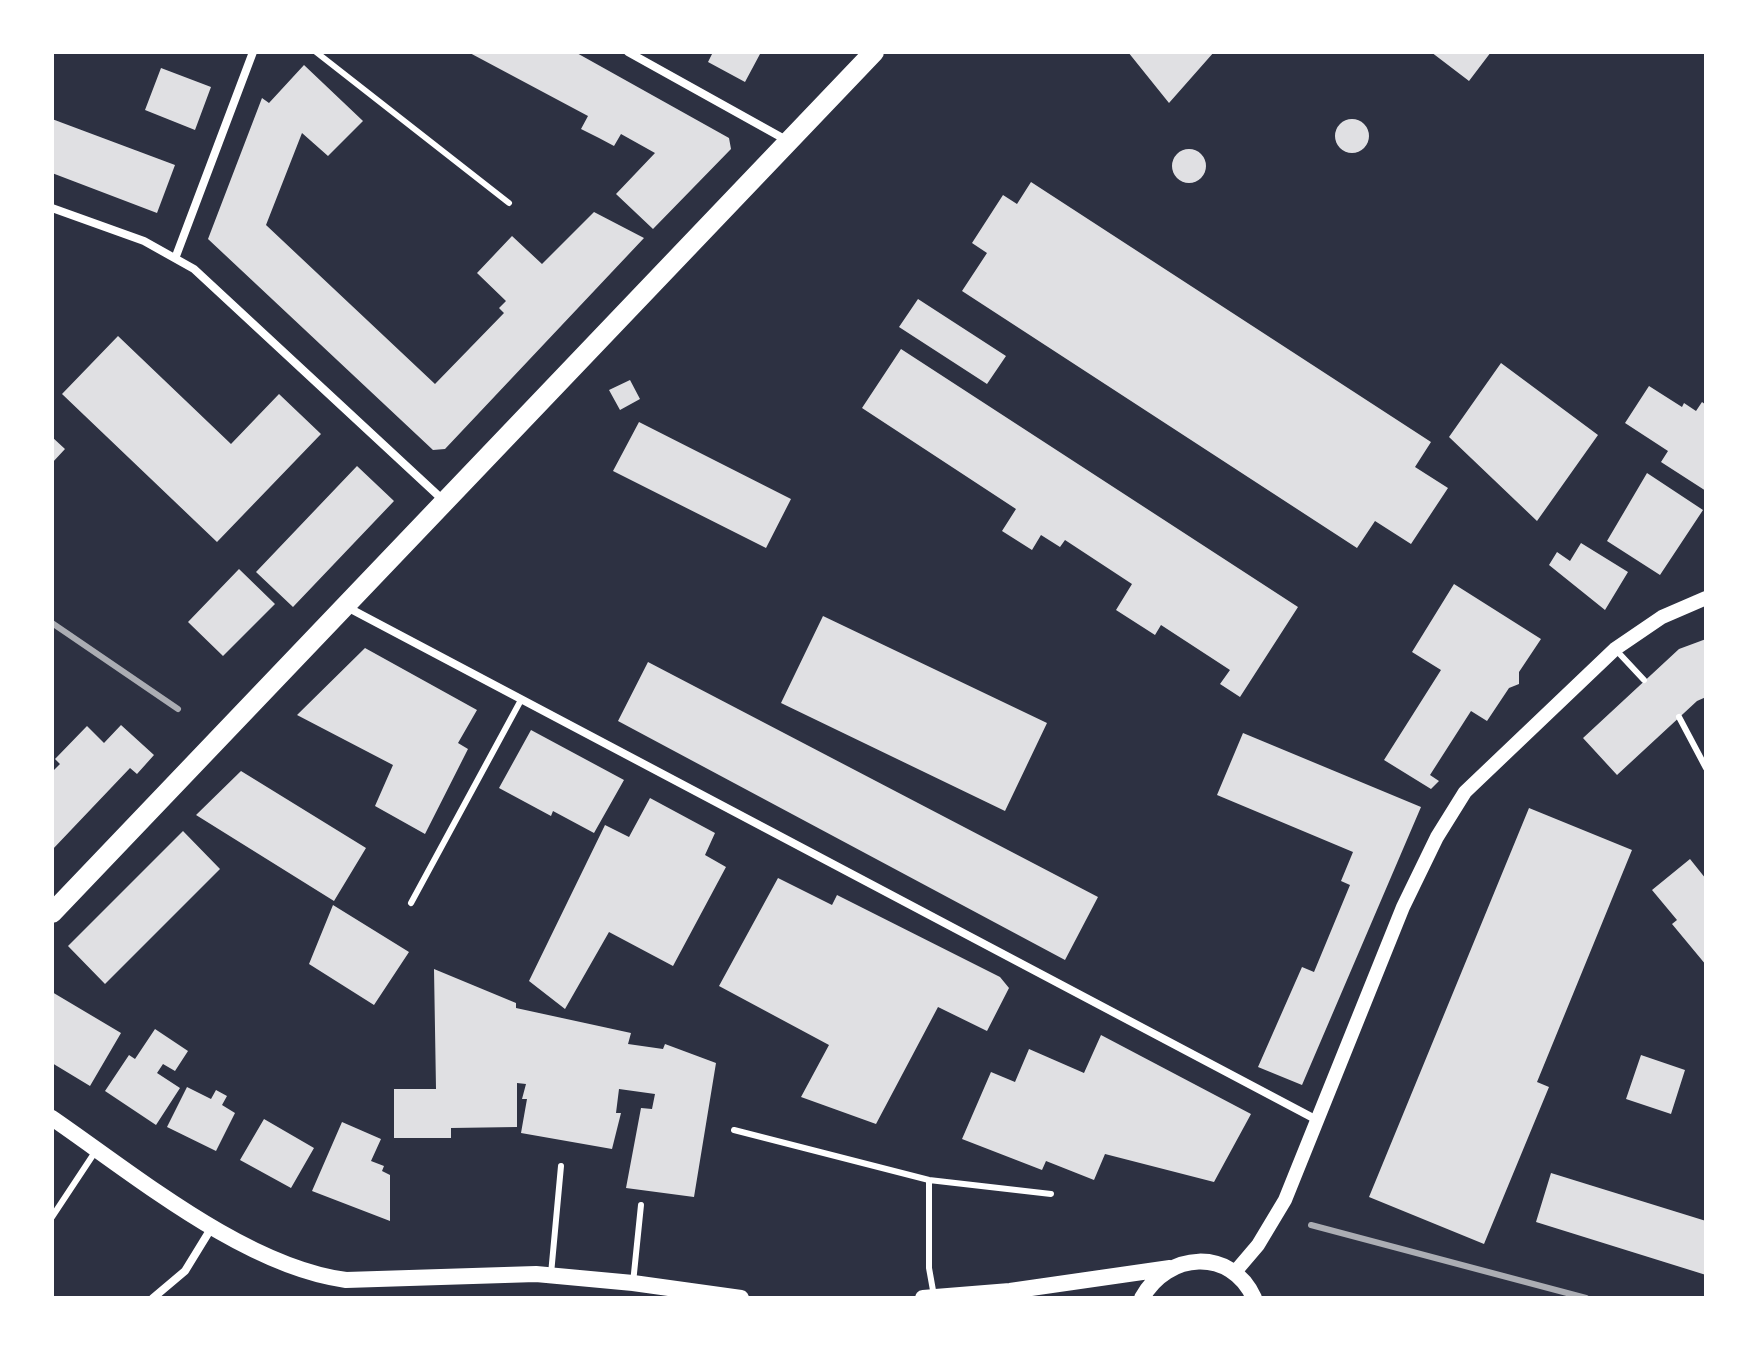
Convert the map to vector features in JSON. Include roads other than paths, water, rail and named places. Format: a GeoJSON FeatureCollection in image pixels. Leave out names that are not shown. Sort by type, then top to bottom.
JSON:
{"type":"FeatureCollection","features":[{"type":"Feature","properties":{"kind":"main road"},"geometry":{"type":"LineString","coordinates":[[52,913],[874,52]]}},
{"type":"Feature","properties":{"kind":"main road"},"geometry":{"type":"LineString","coordinates":[[52,1118],[212,1227],[285,1265],[319,1277],[346,1280],[485,1274],[551,1276],[633,1283],[741,1298]]}},
{"type":"Feature","properties":{"kind":"main road"},"geometry":{"type":"LineString","coordinates":[[928,1297],[1010,1291],[1203,1261],[1235,1272],[1254,1298]]}},
{"type":"Feature","properties":{"kind":"main road"},"geometry":{"type":"LineString","coordinates":[[1142,1298],[1158,1275],[1170,1268]]}},
{"type":"Feature","properties":{"kind":"street"},"geometry":{"type":"LineString","coordinates":[[176,256],[253,52]]}},
{"type":"Feature","properties":{"kind":"street"},"geometry":{"type":"LineString","coordinates":[[628,52],[789,142]]}},
{"type":"Feature","properties":{"kind":"street"},"geometry":{"type":"LineString","coordinates":[[52,208],[176,256],[213,285],[446,503]]}},
{"type":"Feature","properties":{"kind":"street"},"geometry":{"type":"LineString","coordinates":[[1235,1272],[1277,1218],[1403,907],[1451,812],[1476,782],[1615,649],[1662,617],[1706,598]]}},
{"type":"Feature","properties":{"kind":"street"},"geometry":{"type":"LineString","coordinates":[[345,606],[1317,1120]]}},
{"type":"Feature","properties":{"kind":"street"},"geometry":{"type":"LineString","coordinates":[[153,1298],[185,1271],[212,1227]]}},
{"type":"Feature","properties":{"kind":"lane"},"geometry":{"type":"LineString","coordinates":[[316,52],[509,203]]}},
{"type":"Feature","properties":{"kind":"lane"},"geometry":{"type":"LineString","coordinates":[[1615,649],[1644,680]]}},
{"type":"Feature","properties":{"kind":"lane"},"geometry":{"type":"LineString","coordinates":[[411,903],[521,700]]}},
{"type":"Feature","properties":{"kind":"lane"},"geometry":{"type":"LineString","coordinates":[[1679,717],[1706,768]]}},
{"type":"Feature","properties":{"kind":"lane"},"geometry":{"type":"LineString","coordinates":[[734,1130],[929,1180],[1051,1194]]}},
{"type":"Feature","properties":{"kind":"lane"},"geometry":{"type":"LineString","coordinates":[[52,1217],[97,1149]]}},
{"type":"Feature","properties":{"kind":"lane"},"geometry":{"type":"LineString","coordinates":[[551,1276],[561,1166]]}},
{"type":"Feature","properties":{"kind":"lane"},"geometry":{"type":"LineString","coordinates":[[928,1297],[929,1180]]}},
{"type":"Feature","properties":{"kind":"lane"},"geometry":{"type":"LineString","coordinates":[[633,1283],[641,1205]]}},
{"type":"Feature","properties":{"kind":"railway"},"geometry":{"type":"LineString","coordinates":[[52,623],[178,709]]}},
{"type":"Feature","properties":{"kind":"railway"},"geometry":{"type":"LineString","coordinates":[[1311,1225],[1586,1298]]}}]}
